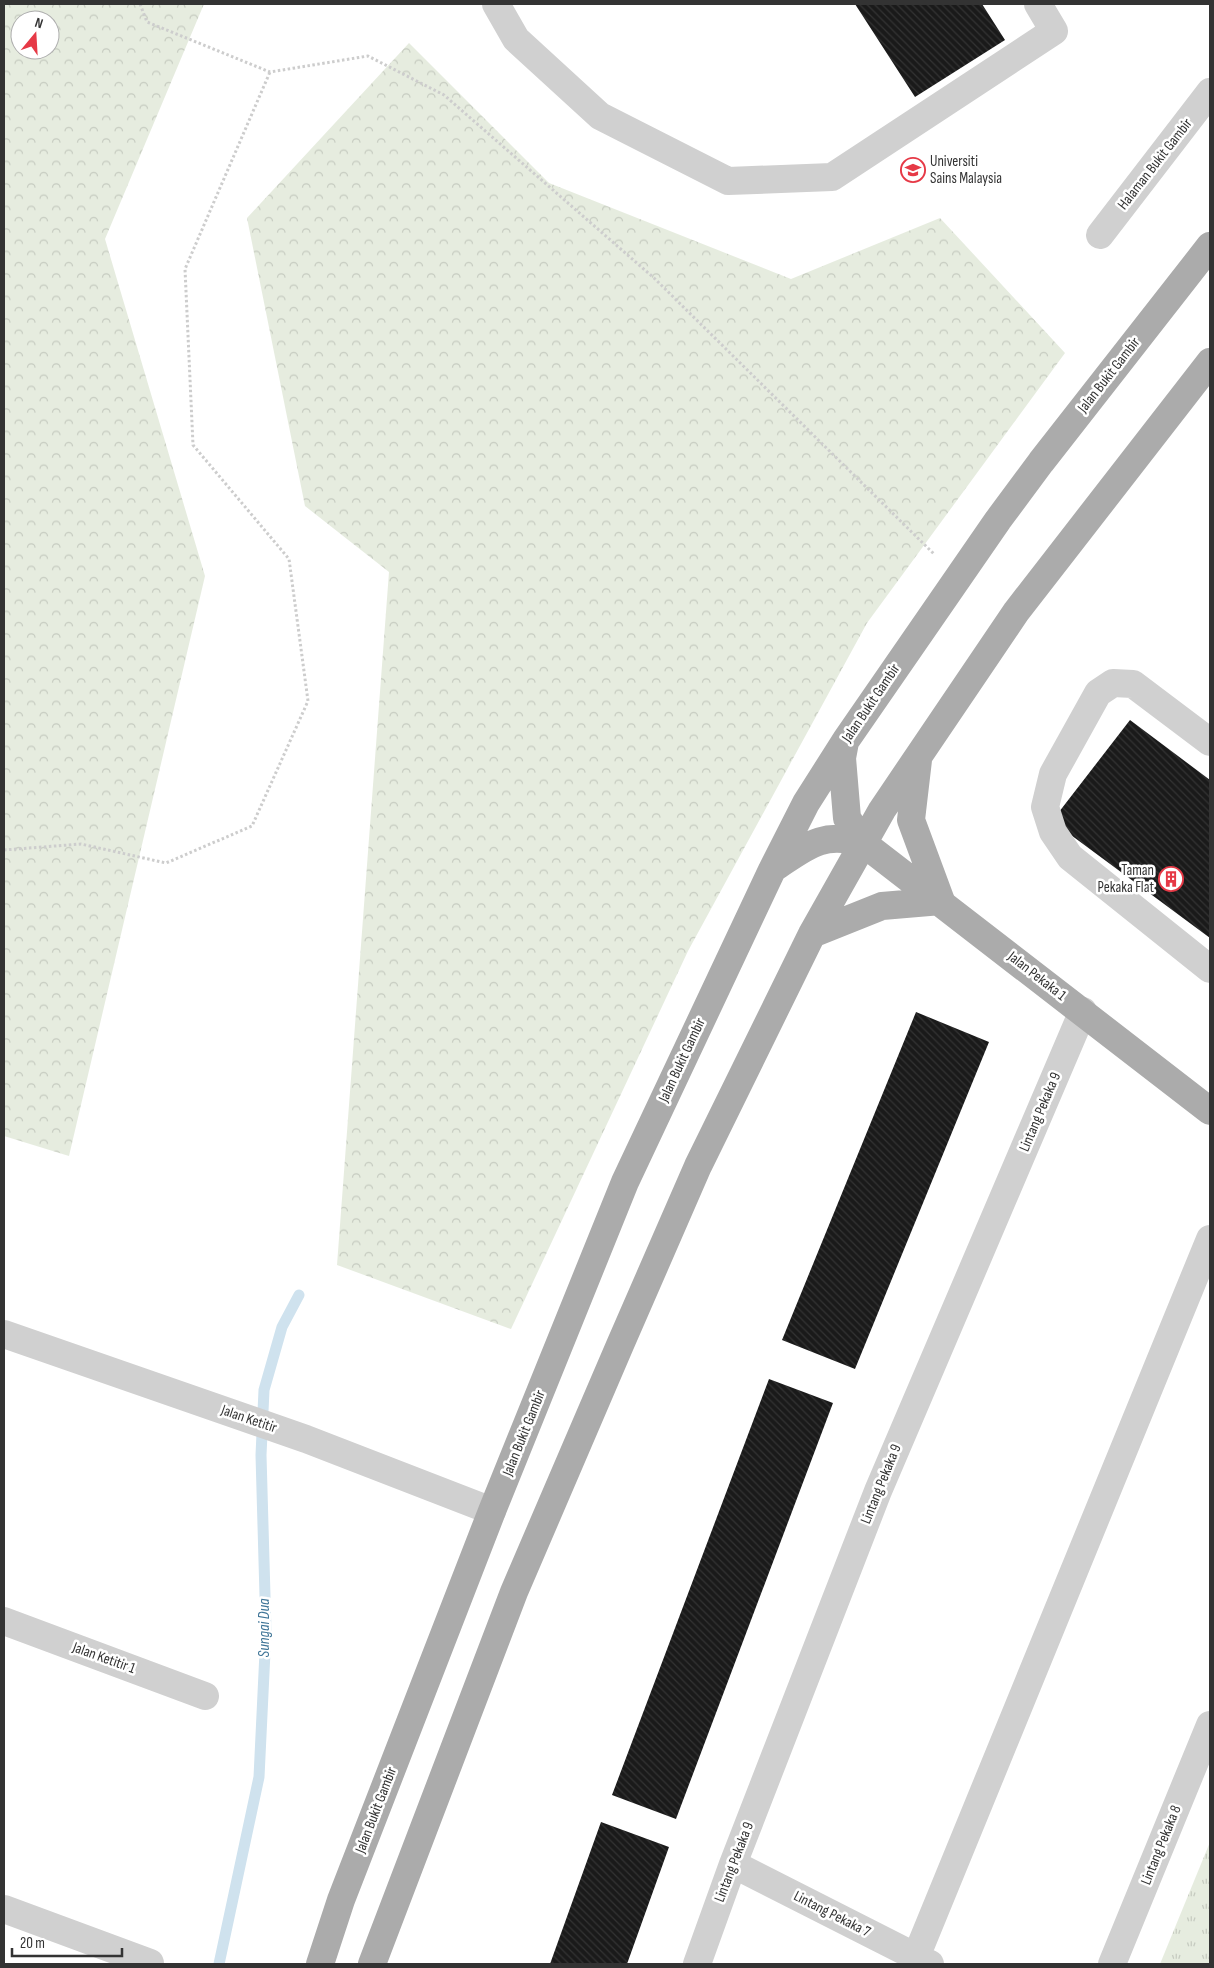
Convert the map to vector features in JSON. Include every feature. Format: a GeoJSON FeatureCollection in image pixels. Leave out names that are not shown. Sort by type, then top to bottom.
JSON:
{"type":"FeatureCollection","features":[{"type":"Feature","properties":{"kind":"main road","name":"Jalan Bukit Gambir"},"geometry":{"type":"LineString","coordinates":[[320,1964],[341,1900],[492,1511],[625,1182],[772,870],[806,803],[846,740],[957,576],[1041,462],[1210,246]]}},
{"type":"Feature","properties":{"kind":"main road"},"geometry":{"type":"LineString","coordinates":[[372,1964],[514,1592],[604,1381],[698,1166],[812,934],[863,843],[918,753],[1016,612],[1210,362]]}},
{"type":"Feature","properties":{"kind":"main road"},"geometry":{"type":"LineString","coordinates":[[846,740],[842,758],[847,818],[863,843]]}},
{"type":"Feature","properties":{"kind":"main road"},"geometry":{"type":"LineString","coordinates":[[812,934],[882,906],[941,901],[911,820],[918,753]]}},
{"type":"Feature","properties":{"kind":"main road"},"geometry":{"type":"LineString","coordinates":[[772,870],[806,847],[832,838],[842,837],[863,843]]}},
{"type":"Feature","properties":{"kind":"main road","name":"Jalan Pekaka 1"},"geometry":{"type":"LineString","coordinates":[[863,843],[941,901],[1210,1111]]}},
{"type":"Feature","properties":{"kind":"street"},"geometry":{"type":"LineString","coordinates":[[496,4],[516,39],[600,116],[728,181],[832,177],[1054,31],[1038,4]]}},
{"type":"Feature","properties":{"kind":"street","name":"Halaman Bukit Gambir"},"geometry":{"type":"LineString","coordinates":[[1100,235],[1210,92]]}},
{"type":"Feature","properties":{"kind":"street"},"geometry":{"type":"LineString","coordinates":[[1210,742],[1133,684],[1113,683],[1098,692],[1053,774],[1045,807],[1053,832],[1070,857],[1210,969]]}},
{"type":"Feature","properties":{"kind":"street","name":"Lintang Pekaka 9"},"geometry":{"type":"LineString","coordinates":[[697,1964],[733,1864],[878,1491],[1083,1012]]}},
{"type":"Feature","properties":{"kind":"street"},"geometry":{"type":"LineString","coordinates":[[923,1961],[1210,1239]]}},
{"type":"Feature","properties":{"kind":"street","name":"Jalan Ketitir"},"geometry":{"type":"LineString","coordinates":[[4,1334],[306,1439],[492,1511]]}},
{"type":"Feature","properties":{"kind":"street","name":"Jalan Ketitir 1"},"geometry":{"type":"LineString","coordinates":[[4,1621],[204,1696]]}},
{"type":"Feature","properties":{"kind":"street","name":"Lintang Pekaka 8"},"geometry":{"type":"LineString","coordinates":[[1112,1964],[1210,1725]]}},
{"type":"Feature","properties":{"kind":"street","name":"Lintang Pekaka 7"},"geometry":{"type":"LineString","coordinates":[[733,1864],[923,1961]]}},
{"type":"Feature","properties":{"kind":"street"},"geometry":{"type":"LineString","coordinates":[[4,1909],[90,1954],[150,1963]]}},
{"type":"Feature","properties":{"kind":"path"},"geometry":{"type":"LineString","coordinates":[[140,4],[147,22],[270,72],[368,56],[444,95],[654,278],[957,576]]}},
{"type":"Feature","properties":{"kind":"path"},"geometry":{"type":"LineString","coordinates":[[4,850],[81,844],[166,863],[252,826],[308,702],[289,559],[193,445],[185,269],[270,72]]}},
{"type":"Feature","properties":{"kind":"green space"},"geometry":{"type":"Polygon","coordinates":[[[4,4],[204,4],[105,239],[205,576],[69,1156],[4,1136],[4,4]]]}},
{"type":"Feature","properties":{"kind":"green space"},"geometry":{"type":"Polygon","coordinates":[[[409,43],[549,183],[791,279],[940,218],[1065,353],[867,623],[688,951],[511,1329],[337,1265],[389,572],[305,506],[247,218],[409,43]]]}},
{"type":"Feature","properties":{"kind":"green space"},"geometry":{"type":"Polygon","coordinates":[[[1210,1842],[1210,1964],[1160,1964],[1210,1842]]]}},
{"type":"Feature","properties":{"kind":"building"},"geometry":{"type":"Polygon","coordinates":[[[855,4],[982,4],[1005,40],[915,97],[855,4]]]}},
{"type":"Feature","properties":{"kind":"building","name":"Taman Pekaka Flat"},"geometry":{"type":"Polygon","coordinates":[[[1130,720],[1210,780],[1210,938],[1052,821],[1130,720]]]}},
{"type":"Feature","properties":{"kind":"building"},"geometry":{"type":"Polygon","coordinates":[[[916,1012],[989,1042],[855,1369],[782,1340],[916,1012]]]}},
{"type":"Feature","properties":{"kind":"building"},"geometry":{"type":"Polygon","coordinates":[[[769,1379],[833,1403],[676,1819],[612,1795],[769,1379]]]}},
{"type":"Feature","properties":{"kind":"building"},"geometry":{"type":"Polygon","coordinates":[[[601,1822],[669,1847],[627,1964],[550,1964],[601,1822]]]}},
{"type":"Feature","properties":{"kind":"waterway","name":"Sungai Dua"},"geometry":{"type":"LineString","coordinates":[[219,1964],[259,1777],[266,1631],[261,1455],[264,1390],[282,1327],[299,1295]]}},
{"type":"Feature","properties":{"kind":"place","name":"Universiti Sains Malaysia"},"geometry":{"type":"Point","coordinates":[913,170]}},
{"type":"Feature","properties":{"kind":"place","name":"Taman Pekaka Flat"},"geometry":{"type":"Point","coordinates":[1171,879]}}]}
